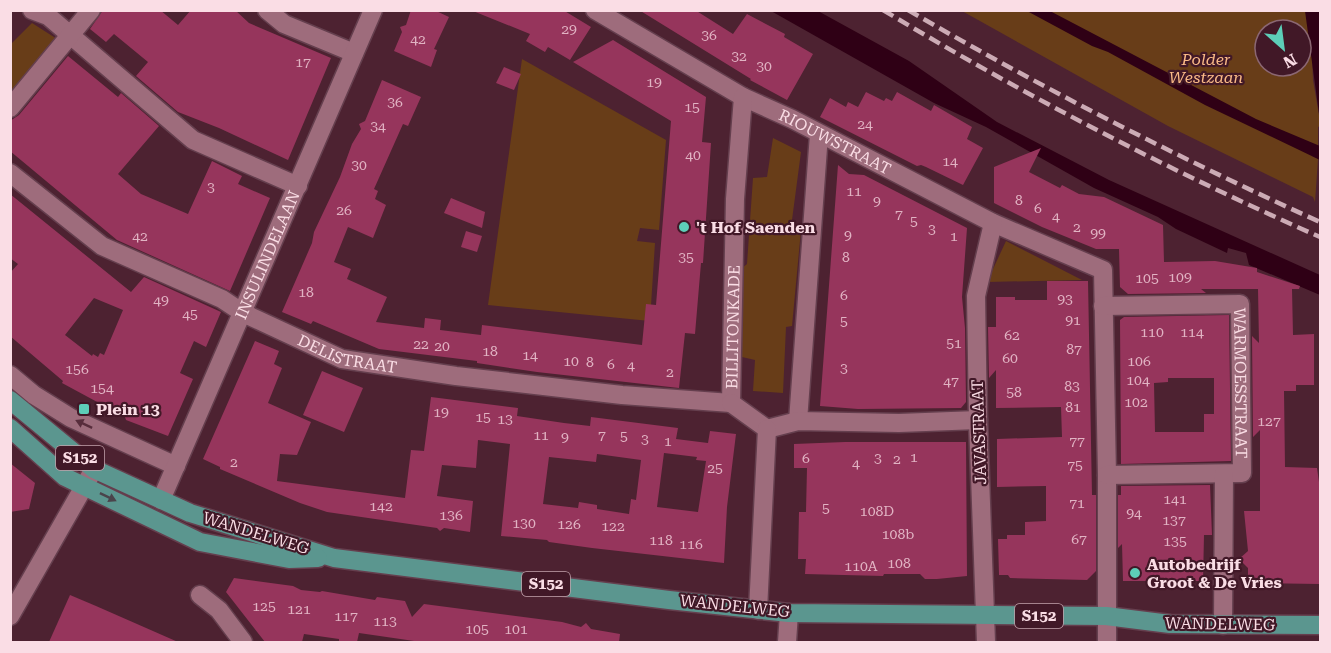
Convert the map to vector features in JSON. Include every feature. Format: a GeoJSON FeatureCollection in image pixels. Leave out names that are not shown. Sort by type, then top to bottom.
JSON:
{"type":"FeatureCollection","features":[{"type":"Feature","properties":{"kind":"main road","name":"S152"},"geometry":{"type":"LineString","coordinates":[[10,400],[94,469],[161,500]]}},
{"type":"Feature","properties":{"kind":"main road","name":"S152"},"geometry":{"type":"LineString","coordinates":[[10,428],[65,477],[200,542],[289,559],[334,558]]}},
{"type":"Feature","properties":{"kind":"main road","name":"WANDELWEG"},"geometry":{"type":"LineString","coordinates":[[161,500],[190,513],[334,558],[758,610],[789,613],[1106,616],[1170,624],[1320,625]]}},
{"type":"Feature","properties":{"kind":"street"},"geometry":{"type":"LineString","coordinates":[[32,10],[48,16],[72,34],[193,140],[298,186]]}},
{"type":"Feature","properties":{"kind":"street"},"geometry":{"type":"LineString","coordinates":[[10,108],[92,10]]}},
{"type":"Feature","properties":{"kind":"street"},"geometry":{"type":"LineString","coordinates":[[267,10],[284,24],[354,53]]}},
{"type":"Feature","properties":{"kind":"street","name":"INSULINDELAAN"},"geometry":{"type":"LineString","coordinates":[[161,500],[373,10]]}},
{"type":"Feature","properties":{"kind":"street","name":"RIOUWSTRAAT"},"geometry":{"type":"LineString","coordinates":[[595,10],[743,97],[792,118],[993,223],[1103,270],[1103,306]]}},
{"type":"Feature","properties":{"kind":"street","name":"BILLITONKADE"},"geometry":{"type":"LineString","coordinates":[[743,97],[735,199],[731,403],[767,429]]}},
{"type":"Feature","properties":{"kind":"street"},"geometry":{"type":"LineString","coordinates":[[798,421],[819,134]]}},
{"type":"Feature","properties":{"kind":"street","name":"DELISTRAAT"},"geometry":{"type":"LineString","coordinates":[[10,173],[102,246],[222,299],[243,313],[342,359],[456,376],[598,393],[731,403]]}},
{"type":"Feature","properties":{"kind":"street","name":"JAVASTRAAT"},"geometry":{"type":"LineString","coordinates":[[986,642],[976,296],[993,223]]}},
{"type":"Feature","properties":{"kind":"street","name":"WARMOESSTRAAT"},"geometry":{"type":"LineString","coordinates":[[1103,306],[1240,304],[1242,473],[1107,475]]}},
{"type":"Feature","properties":{"kind":"street"},"geometry":{"type":"LineString","coordinates":[[1103,306],[1107,475],[1107,642]]}},
{"type":"Feature","properties":{"kind":"street"},"geometry":{"type":"LineString","coordinates":[[10,375],[34,395],[70,418],[176,466]]}},
{"type":"Feature","properties":{"kind":"street"},"geometry":{"type":"LineString","coordinates":[[758,610],[767,429],[798,421],[899,423],[978,420]]}},
{"type":"Feature","properties":{"kind":"street"},"geometry":{"type":"LineString","coordinates":[[10,616],[18,586],[94,469]]}},
{"type":"Feature","properties":{"kind":"street","name":"WARMOESSTRAAT"},"geometry":{"type":"LineString","coordinates":[[1222,625],[1224,474]]}},
{"type":"Feature","properties":{"kind":"street"},"geometry":{"type":"LineString","coordinates":[[200,595],[219,610],[243,642]]}},
{"type":"Feature","properties":{"kind":"street"},"geometry":{"type":"LineString","coordinates":[[787,642],[789,613]]}},
{"type":"Feature","properties":{"kind":"green space","name":"Polder Westzaan"},"geometry":{"type":"Polygon","coordinates":[[[962,11],[1310,11],[1310,18],[1253,18],[1253,78],[1313,78],[1320,121],[1318,147],[1312,156],[1318,159],[1315,202],[1313,197],[1168,126],[962,11]]]}},
{"type":"Feature","properties":{"kind":"green space"},"geometry":{"type":"Polygon","coordinates":[[[32,23],[57,39],[11,96],[11,44],[32,23]]]}},
{"type":"Feature","properties":{"kind":"green space"},"geometry":{"type":"Polygon","coordinates":[[[522,59],[666,140],[659,230],[640,228],[637,241],[655,243],[650,321],[488,305],[522,59]]]}},
{"type":"Feature","properties":{"kind":"green space"},"geometry":{"type":"Polygon","coordinates":[[[773,138],[801,152],[792,220],[801,230],[792,326],[786,327],[783,393],[753,391],[755,360],[742,357],[741,269],[747,264],[753,178],[767,177],[773,138]]]}},
{"type":"Feature","properties":{"kind":"green space"},"geometry":{"type":"Polygon","coordinates":[[[1006,241],[1082,280],[987,282],[1006,241]]]}},
{"type":"Feature","properties":{"kind":"shaded area"},"geometry":{"type":"Polygon","coordinates":[[[771,11],[818,11],[909,61],[997,122],[1109,180],[1320,275],[1320,295],[1249,265],[1246,253],[1228,248],[1227,253],[1176,229],[1158,217],[1094,188],[986,127],[934,103],[771,11]]]}},
{"type":"Feature","properties":{"kind":"shaded area"},"geometry":{"type":"Polygon","coordinates":[[[1027,11],[1050,11],[1256,119],[1320,146],[1320,160],[1205,105],[1027,11]]]}},
{"type":"Feature","properties":{"kind":"shaded area"},"geometry":{"type":"Polygon","coordinates":[[[1305,11],[1320,11],[1320,121],[1313,70],[1313,18],[1306,18],[1305,11]]]}},
{"type":"Feature","properties":{"kind":"building"},"geometry":{"type":"Polygon","coordinates":[[[103,10],[160,10],[178,25],[191,10],[235,10],[249,23],[331,58],[288,160],[178,112],[136,76],[148,62],[114,34],[106,42],[90,29],[103,10]]]}},
{"type":"Feature","properties":{"kind":"building"},"geometry":{"type":"Polygon","coordinates":[[[411,10],[434,10],[449,17],[434,49],[437,50],[431,67],[394,51],[402,32],[400,27],[406,25],[411,10]]]}},
{"type":"Feature","properties":{"kind":"building"},"geometry":{"type":"Polygon","coordinates":[[[563,10],[591,27],[570,60],[548,47],[545,52],[526,41],[530,34],[473,11],[563,10]]]}},
{"type":"Feature","properties":{"kind":"building"},"geometry":{"type":"Polygon","coordinates":[[[639,10],[695,10],[733,34],[747,14],[785,34],[784,37],[813,54],[787,100],[750,80],[639,10]]]}},
{"type":"Feature","properties":{"kind":"building"},"geometry":{"type":"Polygon","coordinates":[[[613,40],[706,97],[702,142],[711,143],[703,263],[701,263],[695,334],[685,333],[679,388],[537,372],[477,363],[477,361],[379,349],[313,321],[311,324],[282,312],[312,243],[314,232],[340,177],[352,144],[361,129],[359,124],[365,121],[382,80],[421,97],[408,126],[403,124],[374,189],[378,191],[375,199],[386,205],[373,238],[348,227],[334,262],[351,269],[347,279],[387,297],[376,322],[424,328],[425,318],[441,320],[440,330],[481,335],[482,325],[642,345],[646,304],[656,305],[671,121],[573,62],[613,40]]]}},
{"type":"Feature","properties":{"kind":"building"},"geometry":{"type":"Polygon","coordinates":[[[68,56],[118,97],[121,93],[159,126],[118,174],[141,194],[188,214],[212,161],[242,176],[238,184],[270,198],[230,291],[117,240],[10,151],[10,121],[19,115],[68,56]]]}},
{"type":"Feature","properties":{"kind":"building"},"geometry":{"type":"Polygon","coordinates":[[[504,67],[521,74],[514,90],[496,83],[504,67]]]}},
{"type":"Feature","properties":{"kind":"building"},"geometry":{"type":"Polygon","coordinates":[[[866,92],[884,101],[886,98],[892,101],[897,92],[931,111],[934,105],[972,127],[967,139],[983,148],[963,185],[926,167],[917,166],[820,117],[830,98],[846,107],[848,102],[858,107],[866,92]]]}},
{"type":"Feature","properties":{"kind":"building"},"geometry":{"type":"Polygon","coordinates":[[[1041,148],[1029,172],[1060,188],[1062,185],[1079,194],[1104,197],[1163,225],[1164,262],[1215,261],[1257,268],[1257,272],[1300,286],[1299,289],[1292,289],[1293,335],[1314,334],[1314,385],[1296,385],[1296,391],[1284,391],[1285,467],[1317,468],[1320,489],[1320,584],[1248,583],[1248,568],[1239,559],[1248,551],[1244,511],[1260,511],[1260,430],[1253,437],[1252,336],[1259,343],[1258,289],[1201,289],[1206,293],[1128,294],[1120,287],[1119,249],[1096,249],[1042,227],[994,203],[994,167],[1041,148]]]}},
{"type":"Feature","properties":{"kind":"building"},"geometry":{"type":"Polygon","coordinates":[[[838,165],[849,174],[864,175],[967,228],[962,297],[965,328],[966,402],[961,408],[858,409],[820,406],[838,165]]]}},
{"type":"Feature","properties":{"kind":"building"},"geometry":{"type":"Polygon","coordinates":[[[10,194],[131,292],[144,277],[221,312],[206,347],[194,341],[180,373],[193,379],[168,436],[126,420],[125,417],[62,383],[63,381],[10,336],[10,273],[18,264],[10,258],[10,194]],[[94,298],[65,335],[92,356],[93,354],[98,357],[100,353],[104,355],[123,310],[94,298]]]}},
{"type":"Feature","properties":{"kind":"building"},"geometry":{"type":"Polygon","coordinates":[[[451,198],[485,212],[482,228],[444,213],[451,198]]]}},
{"type":"Feature","properties":{"kind":"building"},"geometry":{"type":"Polygon","coordinates":[[[466,231],[482,236],[477,252],[461,247],[466,231]]]}},
{"type":"Feature","properties":{"kind":"building"},"geometry":{"type":"Polygon","coordinates":[[[1047,281],[1088,281],[1092,495],[1096,495],[1096,571],[1087,580],[1010,578],[1008,575],[999,575],[998,539],[1007,539],[1007,535],[1025,535],[1025,522],[1046,521],[1046,486],[997,487],[997,439],[1062,437],[1061,407],[996,408],[996,370],[989,378],[988,327],[996,327],[996,297],[1015,297],[1015,300],[1047,300],[1047,281]]]}},
{"type":"Feature","properties":{"kind":"building"},"geometry":{"type":"Polygon","coordinates":[[[1229,315],[1231,461],[1121,464],[1120,320],[1124,317],[1229,315]],[[1168,378],[1168,382],[1154,383],[1155,432],[1204,432],[1204,414],[1214,414],[1214,378],[1168,378]]]}},
{"type":"Feature","properties":{"kind":"building"},"geometry":{"type":"Polygon","coordinates":[[[255,341],[279,351],[274,364],[282,368],[268,403],[311,422],[297,455],[280,454],[277,481],[405,498],[411,450],[424,451],[431,397],[518,408],[517,416],[564,423],[590,426],[591,417],[678,428],[676,439],[708,443],[710,431],[736,434],[727,507],[724,563],[501,536],[510,444],[478,440],[476,468],[442,465],[437,496],[473,501],[470,532],[444,528],[440,531],[437,528],[327,512],[220,469],[203,459],[255,341]],[[664,453],[657,507],[698,512],[706,461],[696,460],[697,457],[664,453]],[[597,454],[596,462],[549,457],[543,504],[578,508],[579,502],[597,505],[597,509],[629,514],[631,499],[636,500],[641,460],[597,454]]]}},
{"type":"Feature","properties":{"kind":"building"},"geometry":{"type":"Polygon","coordinates":[[[322,371],[363,388],[344,432],[303,415],[322,371]]]}},
{"type":"Feature","properties":{"kind":"building"},"geometry":{"type":"Polygon","coordinates":[[[966,442],[967,576],[925,579],[920,574],[884,574],[883,576],[805,574],[806,559],[798,559],[799,512],[806,512],[807,468],[794,468],[794,444],[966,442]]]}},
{"type":"Feature","properties":{"kind":"building"},"geometry":{"type":"Polygon","coordinates":[[[10,463],[35,483],[29,509],[10,512],[10,463]]]}},
{"type":"Feature","properties":{"kind":"building"},"geometry":{"type":"Polygon","coordinates":[[[1210,485],[1212,535],[1204,535],[1203,581],[1123,581],[1122,544],[1118,548],[1118,495],[1121,495],[1121,486],[1210,485]]]}},
{"type":"Feature","properties":{"kind":"building"},"geometry":{"type":"Polygon","coordinates":[[[234,578],[375,600],[377,597],[405,601],[412,617],[424,604],[562,622],[581,627],[586,623],[591,629],[620,634],[619,642],[421,642],[359,633],[357,642],[339,642],[339,639],[304,634],[302,642],[265,642],[226,592],[234,578]]]}},
{"type":"Feature","properties":{"kind":"building"},"geometry":{"type":"Polygon","coordinates":[[[70,595],[96,606],[178,642],[49,642],[70,595]]]}},
{"type":"Feature","properties":{"kind":"railway"},"geometry":{"type":"LineString","coordinates":[[883,10],[1098,131],[1208,186],[1320,237]]}},
{"type":"Feature","properties":{"kind":"railway"},"geometry":{"type":"LineString","coordinates":[[908,10],[1111,121],[1320,222]]}},
{"type":"Feature","properties":{"kind":"place","name":"'t Hof Saenden"},"geometry":{"type":"Point","coordinates":[684,227]}},
{"type":"Feature","properties":{"kind":"place","name":"Plein 13"},"geometry":{"type":"Point","coordinates":[84,409]}},
{"type":"Feature","properties":{"kind":"place","name":"Autobedrijf Groot & De Vries"},"geometry":{"type":"Point","coordinates":[1135,573]}}]}
